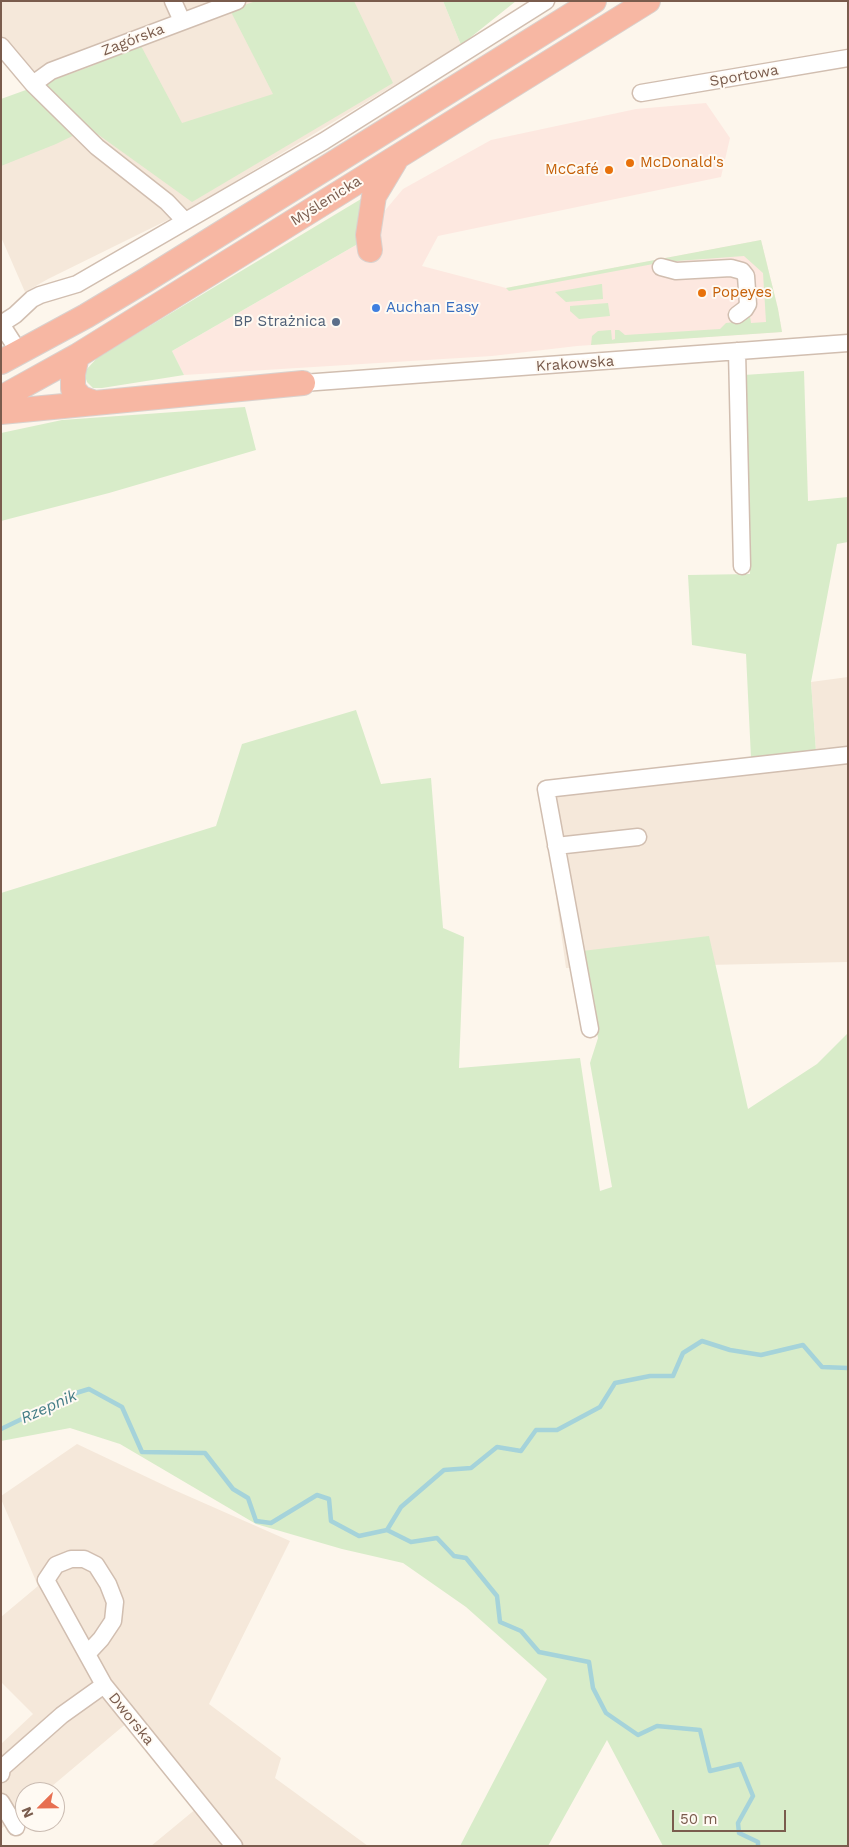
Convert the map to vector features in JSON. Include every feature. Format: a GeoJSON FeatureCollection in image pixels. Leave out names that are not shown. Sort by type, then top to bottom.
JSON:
{"type":"FeatureCollection","features":[{"type":"Feature","properties":{"kind":"highway","name":"Myślenicka"},"geometry":{"type":"LineString","coordinates":[[10,357],[86,316],[146,280],[594,1]]}},
{"type":"Feature","properties":{"kind":"highway","name":"Myślenicka"},"geometry":{"type":"LineString","coordinates":[[1,398],[77,356],[648,1]]}},
{"type":"Feature","properties":{"kind":"highway"},"geometry":{"type":"LineString","coordinates":[[370,250],[369,227],[374,196],[397,157]]}},
{"type":"Feature","properties":{"kind":"highway"},"geometry":{"type":"LineString","coordinates":[[77,356],[73,374],[73,389],[81,398],[92,402]]}},
{"type":"Feature","properties":{"kind":"highway"},"geometry":{"type":"LineString","coordinates":[[1,412],[303,383]]}},
{"type":"Feature","properties":{"kind":"street"},"geometry":{"type":"LineString","coordinates":[[173,1],[182,21]]}},
{"type":"Feature","properties":{"kind":"street","name":"Zagórska"},"geometry":{"type":"LineString","coordinates":[[33,84],[51,71],[237,1]]}},
{"type":"Feature","properties":{"kind":"street"},"geometry":{"type":"LineString","coordinates":[[10,357],[1,324],[32,299],[77,284],[324,141],[546,1]]}},
{"type":"Feature","properties":{"kind":"street"},"geometry":{"type":"LineString","coordinates":[[1,46],[33,84],[96,147],[167,202],[185,221]]}},
{"type":"Feature","properties":{"kind":"street","name":"Sportowa"},"geometry":{"type":"LineString","coordinates":[[641,94],[848,58]]}},
{"type":"Feature","properties":{"kind":"street"},"geometry":{"type":"LineString","coordinates":[[661,267],[676,271],[731,268],[742,271],[746,276],[748,304],[737,315]]}},
{"type":"Feature","properties":{"kind":"street","name":"Krakowska"},"geometry":{"type":"LineString","coordinates":[[303,383],[848,343]]}},
{"type":"Feature","properties":{"kind":"street"},"geometry":{"type":"LineString","coordinates":[[737,351],[742,566]]}},
{"type":"Feature","properties":{"kind":"street"},"geometry":{"type":"LineString","coordinates":[[590,1029],[546,789],[848,755]]}},
{"type":"Feature","properties":{"kind":"street"},"geometry":{"type":"LineString","coordinates":[[556,846],[638,838]]}},
{"type":"Feature","properties":{"kind":"street","name":"Dworska"},"geometry":{"type":"LineString","coordinates":[[87,1654],[101,1639],[113,1621],[115,1602],[108,1584],[96,1565],[84,1560],[71,1559],[56,1565],[46,1580],[104,1685],[234,1846]]}},
{"type":"Feature","properties":{"kind":"street"},"geometry":{"type":"LineString","coordinates":[[1,1774],[2,1768],[62,1715],[104,1685]]}},
{"type":"Feature","properties":{"kind":"street"},"geometry":{"type":"LineString","coordinates":[[1,1802],[15,1825]]}},
{"type":"Feature","properties":{"kind":"shaded area"},"geometry":{"type":"Polygon","coordinates":[[[1,1],[443,1],[461,45],[188,210],[25,292],[1,237],[1,117],[36,103],[1,51],[1,1]]]}},
{"type":"Feature","properties":{"kind":"shaded area"},"geometry":{"type":"Polygon","coordinates":[[[706,103],[730,138],[721,177],[438,236],[422,266],[506,288],[761,240],[782,332],[577,346],[492,356],[184,375],[172,351],[356,245],[403,189],[491,140],[636,109],[706,103]]]}},
{"type":"Feature","properties":{"kind":"shaded area"},"geometry":{"type":"Polygon","coordinates":[[[848,677],[848,962],[566,968],[540,782],[816,752],[811,682],[848,677]]]}},
{"type":"Feature","properties":{"kind":"shaded area"},"geometry":{"type":"Polygon","coordinates":[[[77,1444],[172,1489],[290,1541],[209,1704],[281,1758],[275,1778],[368,1846],[151,1846],[197,1808],[128,1722],[57,1782],[15,1782],[15,1817],[1,1829],[1,1744],[33,1714],[1,1682],[1,1617],[38,1586],[1,1496],[77,1444]]]}},
{"type":"Feature","properties":{"kind":"green space"},"geometry":{"type":"Polygon","coordinates":[[[256,1],[354,1],[393,83],[192,202],[89,128],[56,144],[1,166],[1,99],[92,66],[140,44],[182,123],[273,94],[230,10],[256,1]]]}},
{"type":"Feature","properties":{"kind":"green space"},"geometry":{"type":"Polygon","coordinates":[[[443,1],[516,1],[461,45],[443,1]]]}},
{"type":"Feature","properties":{"kind":"green space"},"geometry":{"type":"Polygon","coordinates":[[[361,199],[356,245],[172,351],[184,375],[102,388],[93,388],[87,382],[86,370],[98,357],[361,199]]]}},
{"type":"Feature","properties":{"kind":"green space"},"geometry":{"type":"Polygon","coordinates":[[[761,240],[782,332],[591,345],[592,336],[598,331],[611,330],[612,340],[615,339],[615,330],[619,330],[625,335],[720,329],[726,323],[743,321],[750,316],[751,323],[766,322],[763,273],[744,256],[664,262],[509,291],[506,288],[761,240]]]}},
{"type":"Feature","properties":{"kind":"green space"},"geometry":{"type":"Polygon","coordinates":[[[602,284],[603,299],[566,302],[555,292],[602,284]]]}},
{"type":"Feature","properties":{"kind":"green space"},"geometry":{"type":"Polygon","coordinates":[[[608,303],[610,316],[579,319],[570,311],[570,306],[608,303]]]}},
{"type":"Feature","properties":{"kind":"green space"},"geometry":{"type":"Polygon","coordinates":[[[804,371],[808,501],[848,497],[848,542],[837,544],[811,682],[816,752],[751,758],[746,654],[692,645],[688,575],[750,574],[744,375],[804,371]]]}},
{"type":"Feature","properties":{"kind":"green space"},"geometry":{"type":"Polygon","coordinates":[[[245,407],[256,450],[109,493],[1,521],[1,433],[62,420],[245,407]]]}},
{"type":"Feature","properties":{"kind":"green space"},"geometry":{"type":"Polygon","coordinates":[[[356,710],[381,784],[431,778],[443,928],[464,937],[459,1068],[580,1058],[600,1191],[612,1187],[590,1063],[598,1038],[582,951],[709,936],[748,1109],[817,1064],[848,1033],[848,1846],[663,1846],[607,1740],[548,1846],[460,1846],[547,1679],[466,1607],[403,1563],[342,1549],[256,1524],[120,1444],[70,1428],[1,1441],[1,893],[216,826],[242,744],[356,710]]]}},
{"type":"Feature","properties":{"kind":"waterway"},"geometry":{"type":"LineString","coordinates":[[387,1530],[401,1507],[444,1470],[471,1468],[497,1447],[521,1451],[536,1430],[557,1430],[600,1407],[615,1383],[650,1376],[673,1376],[683,1353],[702,1341],[730,1350],[761,1355],[803,1345],[822,1367],[848,1368]]}},
{"type":"Feature","properties":{"kind":"waterway","name":"Rzepnik"},"geometry":{"type":"LineString","coordinates":[[1,1429],[76,1393],[89,1389],[122,1407],[142,1452],[205,1453],[233,1489],[248,1498],[256,1521],[271,1523],[317,1495],[329,1499],[331,1521],[359,1536],[387,1530],[411,1542],[437,1538],[454,1556],[466,1558],[497,1596],[500,1622],[521,1631],[539,1652],[589,1662],[593,1688],[606,1713],[638,1735],[657,1726],[700,1730],[710,1771],[740,1764],[753,1796],[738,1823],[739,1833],[758,1842],[758,1846]]}},
{"type":"Feature","properties":{"kind":"place","name":"McDonald's"},"geometry":{"type":"Point","coordinates":[630,163]}},
{"type":"Feature","properties":{"kind":"place","name":"McCafé"},"geometry":{"type":"Point","coordinates":[609,170]}},
{"type":"Feature","properties":{"kind":"place","name":"Popeyes"},"geometry":{"type":"Point","coordinates":[702,293]}},
{"type":"Feature","properties":{"kind":"place","name":"Auchan Easy"},"geometry":{"type":"Point","coordinates":[376,308]}},
{"type":"Feature","properties":{"kind":"place","name":"BP Strażnica"},"geometry":{"type":"Point","coordinates":[336,322]}}]}
